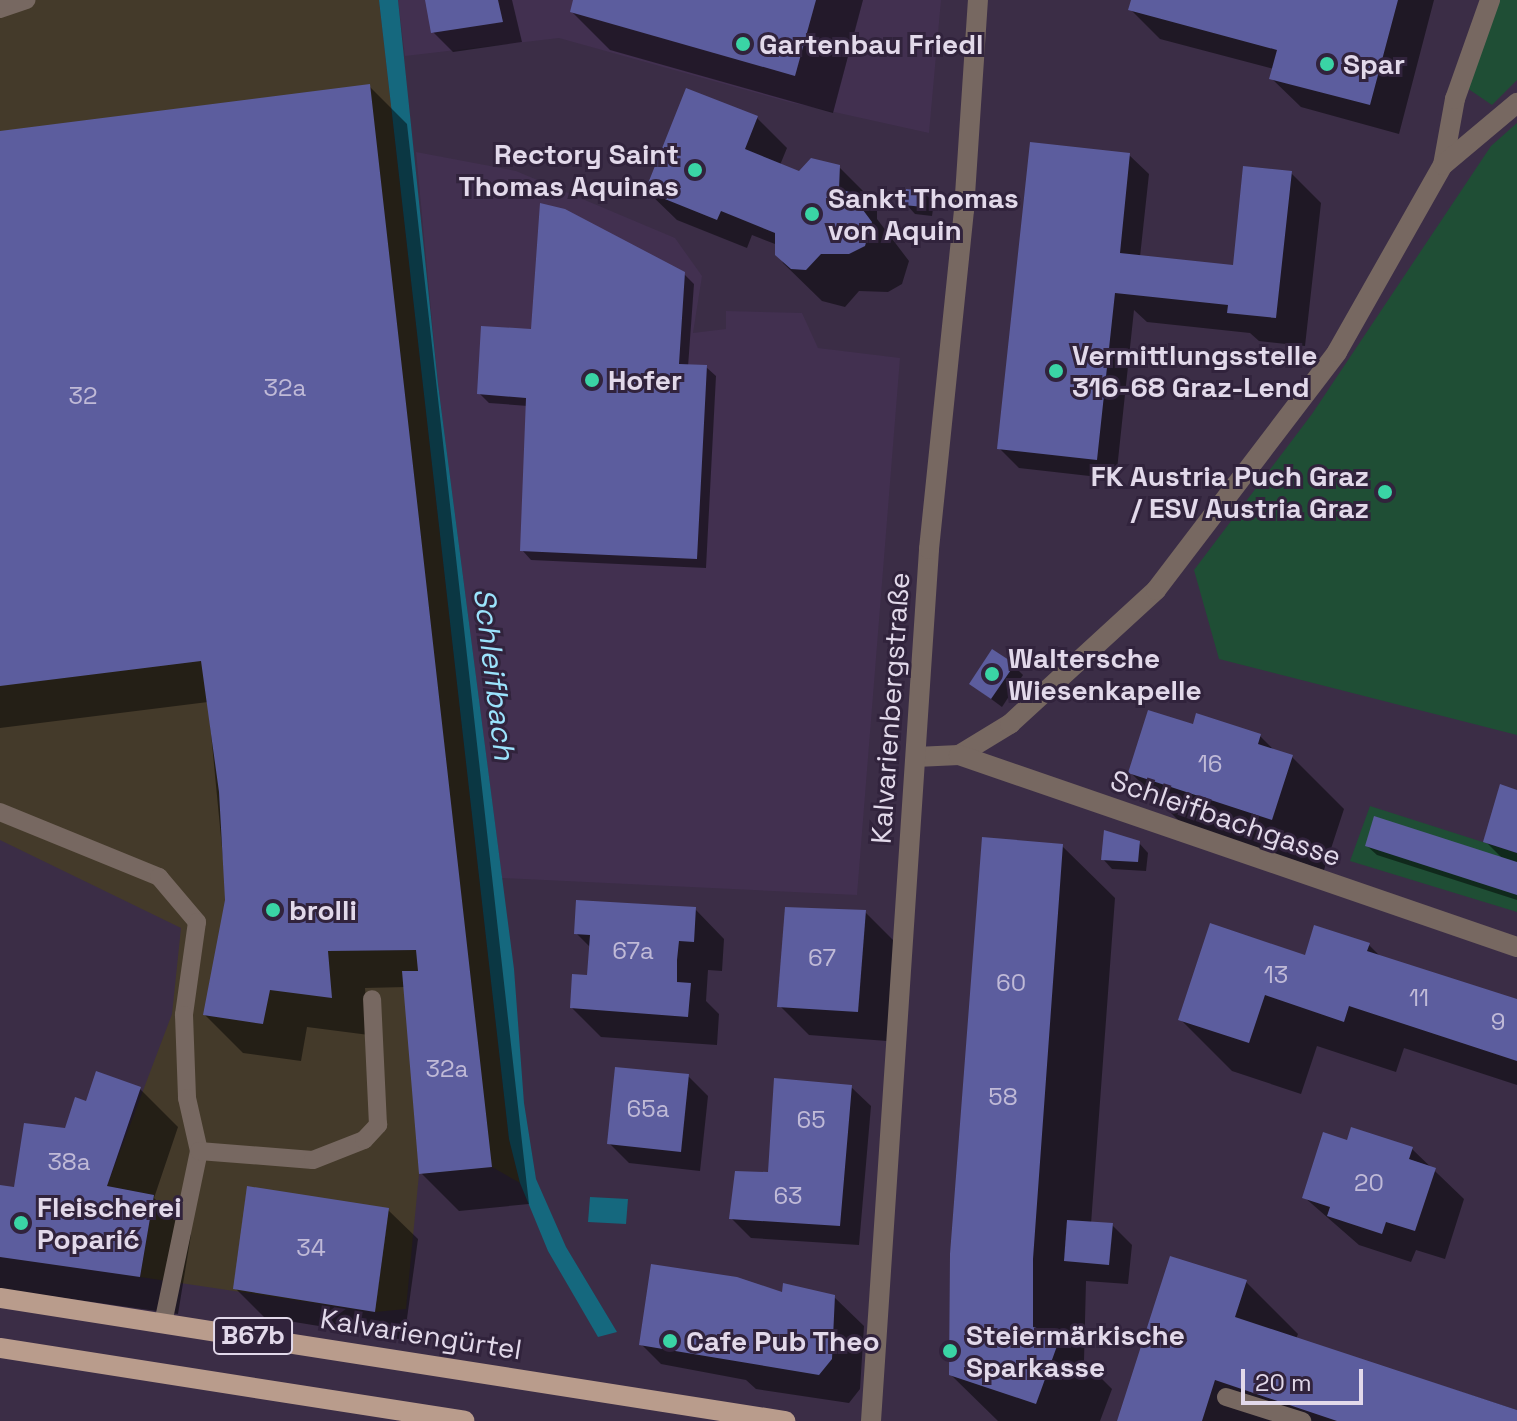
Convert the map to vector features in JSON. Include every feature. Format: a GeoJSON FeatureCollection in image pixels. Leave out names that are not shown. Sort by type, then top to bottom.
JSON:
{"type":"FeatureCollection","features":[{"type":"Feature","properties":{"kind":"main road","name":"Kalvariengürtel"},"geometry":{"type":"LineString","coordinates":[[0,1298],[785,1421]]}},
{"type":"Feature","properties":{"kind":"main road","name":"B67b"},"geometry":{"type":"LineString","coordinates":[[0,1348],[464,1421]]}},
{"type":"Feature","properties":{"kind":"street","name":"Kalvarienbergstraße"},"geometry":{"type":"LineString","coordinates":[[871,1421],[916,757],[978,0]]}},
{"type":"Feature","properties":{"kind":"street"},"geometry":{"type":"LineString","coordinates":[[959,755],[1010,724],[1156,590],[1337,352],[1443,165],[1455,99],[1490,0]]}},
{"type":"Feature","properties":{"kind":"street"},"geometry":{"type":"LineString","coordinates":[[1443,165],[1517,103]]}},
{"type":"Feature","properties":{"kind":"street","name":"Schleifbachgasse"},"geometry":{"type":"LineString","coordinates":[[916,757],[959,755],[1517,947]]}},
{"type":"Feature","properties":{"kind":"lane"},"geometry":{"type":"LineString","coordinates":[[0,9],[26,0]]}},
{"type":"Feature","properties":{"kind":"lane"},"geometry":{"type":"LineString","coordinates":[[0,812],[159,877],[197,922],[184,1015],[187,1098],[199,1151],[163,1323]]}},
{"type":"Feature","properties":{"kind":"lane"},"geometry":{"type":"LineString","coordinates":[[199,1151],[313,1160],[364,1140],[378,1125],[372,999]]}},
{"type":"Feature","properties":{"kind":"lane"},"geometry":{"type":"LineString","coordinates":[[1226,1397],[1302,1421]]}},
{"type":"Feature","properties":{"kind":"shaded area"},"geometry":{"type":"Polygon","coordinates":[[[0,0],[379,0],[509,1139],[520,1183],[492,1167],[419,1174],[406,1309],[375,1312],[140,1277],[154,1195],[107,1186],[172,1014],[181,928],[0,840],[0,0]]]}},
{"type":"Feature","properties":{"kind":"shaded area"},"geometry":{"type":"Polygon","coordinates":[[[398,0],[941,0],[929,133],[789,102],[559,38],[405,56],[398,0]]]}},
{"type":"Feature","properties":{"kind":"shaded area"},"geometry":{"type":"Polygon","coordinates":[[[416,152],[516,171],[675,238],[702,276],[693,333],[726,329],[726,311],[802,313],[818,348],[900,358],[857,895],[502,878],[438,384],[416,152]]]}},
{"type":"Feature","properties":{"kind":"green space"},"geometry":{"type":"Polygon","coordinates":[[[1498,0],[1517,0],[1517,80],[1492,105],[1467,88],[1498,0]]]}},
{"type":"Feature","properties":{"kind":"green space","name":"FK Austria Puch Graz / ESV Austria Graz"},"geometry":{"type":"Polygon","coordinates":[[[1517,123],[1517,735],[1219,659],[1194,570],[1312,414],[1491,146],[1517,123]]]}},
{"type":"Feature","properties":{"kind":"green space"},"geometry":{"type":"Polygon","coordinates":[[[1370,806],[1517,853],[1517,912],[1350,861],[1370,806]]]}},
{"type":"Feature","properties":{"kind":"water"},"geometry":{"type":"Polygon","coordinates":[[[379,0],[398,0],[438,384],[514,969],[524,1103],[536,1179],[566,1247],[617,1332],[598,1337],[548,1251],[520,1183],[509,1139],[379,0]]]}},
{"type":"Feature","properties":{"kind":"water"},"geometry":{"type":"Polygon","coordinates":[[[590,1197],[628,1199],[626,1224],[588,1222],[590,1197]]]}},
{"type":"Feature","properties":{"kind":"building"},"geometry":{"type":"Polygon","coordinates":[[[425,0],[498,0],[503,22],[431,33],[425,0]]]}},
{"type":"Feature","properties":{"kind":"building","name":"Gartenbau Friedl"},"geometry":{"type":"Polygon","coordinates":[[[573,0],[816,0],[795,76],[570,12],[573,0]]]}},
{"type":"Feature","properties":{"kind":"building","name":"Spar"},"geometry":{"type":"Polygon","coordinates":[[[1131,0],[1398,0],[1370,105],[1269,79],[1277,50],[1128,10],[1131,0]]]}},
{"type":"Feature","properties":{"kind":"building"},"geometry":{"type":"Polygon","coordinates":[[[370,84],[492,1167],[419,1174],[402,971],[418,971],[416,950],[328,951],[332,998],[270,990],[263,1024],[203,1015],[225,900],[219,792],[201,661],[0,686],[0,131],[370,84]]]}},
{"type":"Feature","properties":{"kind":"building"},"geometry":{"type":"Polygon","coordinates":[[[686,88],[758,116],[745,149],[799,171],[811,158],[840,165],[839,189],[853,193],[850,204],[863,210],[872,222],[865,246],[849,254],[821,254],[806,270],[791,269],[775,255],[775,233],[721,211],[717,220],[645,191],[686,88]]]}},
{"type":"Feature","properties":{"kind":"building","name":"Vermittlungsstelle 316-68 Graz-Lend"},"geometry":{"type":"Polygon","coordinates":[[[1030,142],[1130,153],[1120,253],[1233,265],[1243,166],[1292,171],[1276,318],[1227,313],[1228,305],[1115,293],[1097,460],[997,449],[1030,142]]]}},
{"type":"Feature","properties":{"kind":"building"},"geometry":{"type":"Polygon","coordinates":[[[906,189],[925,191],[923,207],[904,205],[906,189]]]}},
{"type":"Feature","properties":{"kind":"building","name":"Hofer"},"geometry":{"type":"Polygon","coordinates":[[[540,203],[565,209],[685,272],[679,364],[707,365],[697,559],[520,551],[526,398],[477,394],[481,326],[531,329],[540,203]]]}},
{"type":"Feature","properties":{"kind":"building","name":"Waltersche Wiesenkapelle"},"geometry":{"type":"Polygon","coordinates":[[[992,649],[1015,664],[991,699],[969,684],[992,649]]]}},
{"type":"Feature","properties":{"kind":"building"},"geometry":{"type":"Polygon","coordinates":[[[1148,710],[1193,724],[1196,713],[1261,734],[1258,744],[1293,755],[1272,820],[1128,773],[1148,710]]]}},
{"type":"Feature","properties":{"kind":"building"},"geometry":{"type":"Polygon","coordinates":[[[1500,784],[1517,790],[1517,853],[1483,842],[1500,784]]]}},
{"type":"Feature","properties":{"kind":"building"},"geometry":{"type":"Polygon","coordinates":[[[1374,816],[1517,862],[1517,895],[1365,846],[1374,816]]]}},
{"type":"Feature","properties":{"kind":"building"},"geometry":{"type":"Polygon","coordinates":[[[1104,830],[1140,841],[1138,862],[1101,860],[1104,830]]]}},
{"type":"Feature","properties":{"kind":"building"},"geometry":{"type":"Polygon","coordinates":[[[982,837],[1063,844],[1033,1259],[1033,1327],[1061,1335],[1036,1404],[949,1375],[950,1254],[982,837]]]}},
{"type":"Feature","properties":{"kind":"building"},"geometry":{"type":"Polygon","coordinates":[[[576,900],[696,907],[694,942],[679,941],[677,960],[677,982],[691,983],[688,1017],[570,1008],[572,974],[587,975],[590,935],[574,934],[576,900]]]}},
{"type":"Feature","properties":{"kind":"building"},"geometry":{"type":"Polygon","coordinates":[[[785,907],[866,910],[858,1012],[777,1007],[785,907]]]}},
{"type":"Feature","properties":{"kind":"building"},"geometry":{"type":"Polygon","coordinates":[[[1210,923],[1305,955],[1314,925],[1370,943],[1367,951],[1517,999],[1517,1061],[1349,1006],[1344,1022],[1265,995],[1249,1043],[1178,1020],[1210,923]]]}},
{"type":"Feature","properties":{"kind":"building"},"geometry":{"type":"Polygon","coordinates":[[[615,1067],[689,1074],[681,1152],[607,1144],[615,1067]]]}},
{"type":"Feature","properties":{"kind":"building"},"geometry":{"type":"Polygon","coordinates":[[[96,1071],[141,1087],[107,1186],[154,1195],[140,1277],[0,1257],[0,1185],[14,1187],[24,1123],[65,1128],[75,1097],[86,1101],[96,1071]]]}},
{"type":"Feature","properties":{"kind":"building"},"geometry":{"type":"Polygon","coordinates":[[[774,1078],[852,1085],[840,1226],[729,1219],[735,1171],[768,1172],[774,1078]]]}},
{"type":"Feature","properties":{"kind":"building"},"geometry":{"type":"Polygon","coordinates":[[[1351,1127],[1413,1147],[1409,1159],[1436,1168],[1415,1231],[1386,1222],[1382,1234],[1327,1216],[1330,1207],[1302,1198],[1323,1132],[1347,1140],[1351,1127]]]}},
{"type":"Feature","properties":{"kind":"building"},"geometry":{"type":"Polygon","coordinates":[[[247,1186],[389,1208],[375,1312],[233,1289],[247,1186]]]}},
{"type":"Feature","properties":{"kind":"building"},"geometry":{"type":"Polygon","coordinates":[[[1067,1220],[1113,1223],[1109,1265],[1064,1261],[1067,1220]]]}},
{"type":"Feature","properties":{"kind":"building"},"geometry":{"type":"Polygon","coordinates":[[[1170,1256],[1247,1280],[1235,1317],[1517,1410],[1517,1421],[1337,1421],[1215,1380],[1202,1421],[1117,1421],[1170,1256]]]}},
{"type":"Feature","properties":{"kind":"building"},"geometry":{"type":"Polygon","coordinates":[[[651,1264],[737,1277],[782,1292],[783,1283],[835,1295],[832,1359],[819,1375],[639,1345],[651,1264]]]}},
{"type":"Feature","properties":{"kind":"place","name":"Gartenbau Friedl"},"geometry":{"type":"Point","coordinates":[743,44]}},
{"type":"Feature","properties":{"kind":"place","name":"Spar"},"geometry":{"type":"Point","coordinates":[1327,64]}},
{"type":"Feature","properties":{"kind":"place","name":"Rectory Saint Thomas Aquinas"},"geometry":{"type":"Point","coordinates":[695,170]}},
{"type":"Feature","properties":{"kind":"place","name":"Sankt Thomas von Aquin"},"geometry":{"type":"Point","coordinates":[812,214]}},
{"type":"Feature","properties":{"kind":"place","name":"Vermittlungsstelle 316-68 Graz-Lend"},"geometry":{"type":"Point","coordinates":[1056,371]}},
{"type":"Feature","properties":{"kind":"place","name":"Hofer"},"geometry":{"type":"Point","coordinates":[592,380]}},
{"type":"Feature","properties":{"kind":"place","name":"FK Austria Puch Graz / ESV Austria Graz"},"geometry":{"type":"Point","coordinates":[1385,492]}},
{"type":"Feature","properties":{"kind":"place","name":"Waltersche Wiesenkapelle"},"geometry":{"type":"Point","coordinates":[992,674]}},
{"type":"Feature","properties":{"kind":"place","name":"brolli"},"geometry":{"type":"Point","coordinates":[273,910]}},
{"type":"Feature","properties":{"kind":"place","name":"Fleischerei Poparić"},"geometry":{"type":"Point","coordinates":[21,1223]}},
{"type":"Feature","properties":{"kind":"place","name":"Cafe Pub Theo"},"geometry":{"type":"Point","coordinates":[670,1341]}},
{"type":"Feature","properties":{"kind":"place","name":"Steiermärkische Sparkasse"},"geometry":{"type":"Point","coordinates":[950,1351]}},
{"type":"Feature","properties":{"kind":"water label","name":"Schleifbach"},"geometry":{"type":"Point","coordinates":[494,674]}}]}
